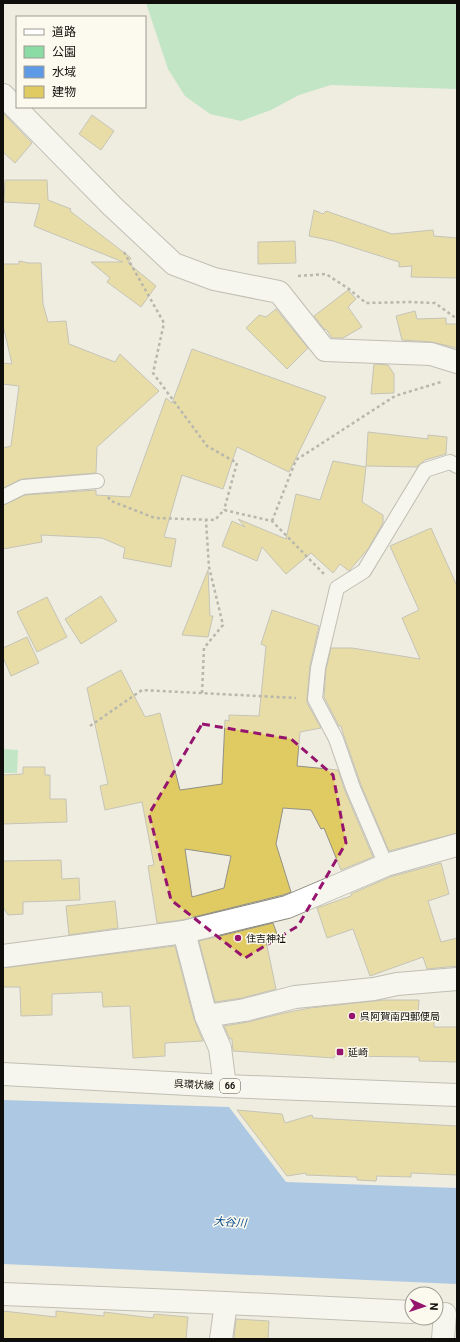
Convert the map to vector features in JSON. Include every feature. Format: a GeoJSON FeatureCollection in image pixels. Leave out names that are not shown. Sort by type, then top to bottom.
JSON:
{"type":"FeatureCollection","features":[{"type":"Feature","properties":{"kind":"street"},"geometry":{"type":"LineString","coordinates":[[3,95],[122,216],[174,264],[214,280],[279,292],[324,350],[431,354],[457,362]]}},
{"type":"Feature","properties":{"kind":"street"},"geometry":{"type":"LineString","coordinates":[[3,956],[184,932],[287,907],[386,865],[457,845]]}},
{"type":"Feature","properties":{"kind":"street"},"geometry":{"type":"LineString","coordinates":[[184,932],[206,1016],[220,1048],[225,1086]]}},
{"type":"Feature","properties":{"kind":"street"},"geometry":{"type":"LineString","coordinates":[[206,1016],[245,1010],[295,997],[374,989],[398,984],[457,979]]}},
{"type":"Feature","properties":{"kind":"street","name":"呉環状線"},"geometry":{"type":"LineString","coordinates":[[3,1074],[225,1086],[457,1095]]}},
{"type":"Feature","properties":{"kind":"street"},"geometry":{"type":"LineString","coordinates":[[3,1294],[404,1312]]}},
{"type":"Feature","properties":{"kind":"street"},"geometry":{"type":"LineString","coordinates":[[221,1339],[226,1303]]}},
{"type":"Feature","properties":{"kind":"street"},"geometry":{"type":"LineString","coordinates":[[443,1339],[446,1314]]}},
{"type":"Feature","properties":{"kind":"lane"},"geometry":{"type":"LineString","coordinates":[[386,865],[353,788],[336,739],[315,699],[318,668],[337,588],[364,571],[425,470],[450,462],[457,466]]}},
{"type":"Feature","properties":{"kind":"lane"},"geometry":{"type":"LineString","coordinates":[[3,498],[23,487],[97,482]]}},
{"type":"Feature","properties":{"kind":"path"},"geometry":{"type":"LineString","coordinates":[[97,482],[111,502],[155,518],[206,521],[215,520],[224,510],[237,463],[208,446],[153,373],[164,323],[121,247],[122,216]]}},
{"type":"Feature","properties":{"kind":"path"},"geometry":{"type":"LineString","coordinates":[[296,276],[326,274],[349,289],[366,303],[435,303],[457,319]]}},
{"type":"Feature","properties":{"kind":"path"},"geometry":{"type":"LineString","coordinates":[[272,521],[296,460],[395,396],[443,382]]}},
{"type":"Feature","properties":{"kind":"path"},"geometry":{"type":"LineString","coordinates":[[224,510],[272,521],[337,588]]}},
{"type":"Feature","properties":{"kind":"path"},"geometry":{"type":"LineString","coordinates":[[202,693],[204,648],[223,625],[210,567],[206,521]]}},
{"type":"Feature","properties":{"kind":"path"},"geometry":{"type":"LineString","coordinates":[[90,726],[142,690],[315,699]]}},
{"type":"Feature","properties":{"kind":"highlighted area"},"geometry":{"type":"Polygon","coordinates":[[[202,724],[291,739],[333,775],[346,843],[298,926],[245,958],[171,900],[149,814],[202,724]]]}},
{"type":"Feature","properties":{"kind":"green space"},"geometry":{"type":"Polygon","coordinates":[[[146,3],[457,3],[457,89],[331,85],[299,95],[271,110],[241,121],[210,114],[185,96],[168,69],[146,3]]]}},
{"type":"Feature","properties":{"kind":"green space"},"geometry":{"type":"Polygon","coordinates":[[[3,749],[18,750],[17,773],[3,773],[3,749]]]}},
{"type":"Feature","properties":{"kind":"water","name":"大谷川"},"geometry":{"type":"Polygon","coordinates":[[[3,1100],[229,1107],[286,1182],[457,1188],[457,1284],[3,1264],[3,1100]]]}},
{"type":"Feature","properties":{"kind":"building"},"geometry":{"type":"Polygon","coordinates":[[[3,113],[32,143],[15,163],[3,152],[3,113]]]}},
{"type":"Feature","properties":{"kind":"building"},"geometry":{"type":"Polygon","coordinates":[[[92,115],[114,131],[101,150],[79,134],[92,115]]]}},
{"type":"Feature","properties":{"kind":"building"},"geometry":{"type":"Polygon","coordinates":[[[5,180],[47,180],[48,200],[71,209],[70,211],[131,258],[128,263],[156,286],[141,307],[107,282],[110,278],[91,262],[123,262],[34,226],[40,204],[4,202],[5,180]]]}},
{"type":"Feature","properties":{"kind":"building"},"geometry":{"type":"Polygon","coordinates":[[[314,210],[323,214],[326,211],[392,234],[433,230],[434,236],[457,238],[457,278],[411,277],[412,266],[399,267],[399,262],[333,241],[309,236],[314,210]]]}},
{"type":"Feature","properties":{"kind":"building"},"geometry":{"type":"Polygon","coordinates":[[[295,241],[296,263],[258,264],[258,242],[295,241]]]}},
{"type":"Feature","properties":{"kind":"building"},"geometry":{"type":"Polygon","coordinates":[[[19,261],[41,263],[43,304],[48,322],[66,321],[69,344],[115,362],[120,354],[159,391],[97,447],[96,473],[22,479],[3,488],[3,448],[11,446],[19,386],[3,384],[3,363],[12,364],[3,325],[3,264],[19,264],[19,261]]]}},
{"type":"Feature","properties":{"kind":"building"},"geometry":{"type":"Polygon","coordinates":[[[348,290],[356,299],[348,307],[362,327],[343,338],[332,338],[314,316],[348,290]]]}},
{"type":"Feature","properties":{"kind":"building"},"geometry":{"type":"Polygon","coordinates":[[[276,309],[308,348],[287,369],[246,328],[259,315],[266,317],[276,309]]]}},
{"type":"Feature","properties":{"kind":"building"},"geometry":{"type":"Polygon","coordinates":[[[415,311],[417,319],[446,318],[446,324],[457,324],[457,348],[432,342],[402,340],[396,316],[415,311]]]}},
{"type":"Feature","properties":{"kind":"building"},"geometry":{"type":"Polygon","coordinates":[[[192,349],[326,397],[289,472],[237,447],[223,489],[182,475],[164,537],[176,539],[171,567],[123,558],[125,548],[102,538],[41,535],[42,542],[3,549],[3,505],[25,495],[96,490],[96,495],[130,497],[166,398],[172,403],[192,349]]]}},
{"type":"Feature","properties":{"kind":"building"},"geometry":{"type":"Polygon","coordinates":[[[374,364],[388,365],[394,374],[394,393],[371,394],[374,364]]]}},
{"type":"Feature","properties":{"kind":"building"},"geometry":{"type":"Polygon","coordinates":[[[368,432],[428,439],[428,435],[447,437],[446,454],[425,460],[417,467],[366,466],[368,432]]]}},
{"type":"Feature","properties":{"kind":"building"},"geometry":{"type":"Polygon","coordinates":[[[333,461],[366,467],[362,502],[383,515],[383,523],[368,549],[349,571],[340,564],[333,573],[311,553],[286,574],[262,547],[257,561],[222,546],[232,521],[245,527],[238,519],[286,539],[296,494],[320,500],[333,461]]]}},
{"type":"Feature","properties":{"kind":"building"},"geometry":{"type":"Polygon","coordinates":[[[431,528],[457,586],[457,833],[389,851],[361,785],[341,726],[339,726],[324,697],[326,669],[331,648],[352,648],[420,659],[402,618],[419,610],[390,546],[431,528]]]}},
{"type":"Feature","properties":{"kind":"building"},"geometry":{"type":"Polygon","coordinates":[[[208,570],[210,616],[213,616],[208,637],[182,635],[208,570]]]}},
{"type":"Feature","properties":{"kind":"building"},"geometry":{"type":"Polygon","coordinates":[[[101,596],[117,621],[81,644],[65,619],[101,596]]]}},
{"type":"Feature","properties":{"kind":"building"},"geometry":{"type":"Polygon","coordinates":[[[47,597],[67,637],[37,652],[17,612],[47,597]]]}},
{"type":"Feature","properties":{"kind":"building"},"geometry":{"type":"Polygon","coordinates":[[[272,610],[319,626],[310,666],[307,703],[321,728],[300,732],[297,766],[338,770],[345,791],[373,857],[341,870],[324,828],[321,829],[311,810],[283,808],[276,844],[291,892],[182,920],[157,923],[148,866],[154,865],[142,802],[105,810],[100,786],[108,784],[87,688],[121,670],[145,717],[160,713],[180,790],[222,784],[225,720],[229,721],[229,715],[259,716],[266,646],[261,644],[272,610]],[[185,849],[192,897],[224,888],[231,856],[185,849]]]}},
{"type":"Feature","properties":{"kind":"building"},"geometry":{"type":"Polygon","coordinates":[[[27,637],[39,663],[11,676],[3,657],[3,648],[27,637]]]}},
{"type":"Feature","properties":{"kind":"building"},"geometry":{"type":"Polygon","coordinates":[[[23,767],[45,767],[45,775],[50,775],[50,799],[66,799],[67,822],[3,824],[3,775],[23,774],[23,767]]]}},
{"type":"Feature","properties":{"kind":"building"},"geometry":{"type":"Polygon","coordinates":[[[61,860],[62,879],[79,878],[80,900],[23,902],[23,914],[8,915],[3,907],[3,861],[61,860]]]}},
{"type":"Feature","properties":{"kind":"building"},"geometry":{"type":"Polygon","coordinates":[[[441,863],[449,894],[428,901],[441,942],[457,938],[457,966],[427,969],[423,957],[370,976],[353,929],[327,938],[317,908],[351,896],[351,894],[390,877],[441,863]]]}},
{"type":"Feature","properties":{"kind":"building"},"geometry":{"type":"Polygon","coordinates":[[[115,901],[118,928],[69,935],[66,906],[115,901]]]}},
{"type":"Feature","properties":{"kind":"building"},"geometry":{"type":"Polygon","coordinates":[[[273,923],[278,937],[266,941],[276,989],[242,998],[215,1002],[199,941],[273,923]]]}},
{"type":"Feature","properties":{"kind":"building"},"geometry":{"type":"Polygon","coordinates":[[[175,946],[194,1019],[203,1041],[165,1043],[165,1056],[133,1058],[130,1006],[103,1007],[102,992],[52,994],[52,1015],[21,1016],[20,987],[3,987],[3,968],[175,946]]]}},
{"type":"Feature","properties":{"kind":"building"},"geometry":{"type":"Polygon","coordinates":[[[383,1000],[419,1000],[418,1014],[434,1014],[434,1027],[457,1027],[457,1062],[419,1061],[419,1057],[334,1056],[334,1058],[233,1051],[232,1039],[230,1039],[224,1026],[310,1008],[383,1000]]]}},
{"type":"Feature","properties":{"kind":"building"},"geometry":{"type":"Polygon","coordinates":[[[237,1110],[282,1114],[285,1123],[312,1115],[313,1118],[457,1126],[457,1175],[411,1173],[411,1177],[377,1176],[376,1181],[357,1180],[357,1177],[306,1175],[306,1173],[287,1176],[237,1110]]]}},
{"type":"Feature","properties":{"kind":"building"},"geometry":{"type":"Polygon","coordinates":[[[3,1311],[56,1317],[56,1311],[104,1316],[104,1312],[153,1318],[154,1314],[188,1317],[186,1339],[3,1339],[3,1311]]]}},
{"type":"Feature","properties":{"kind":"building"},"geometry":{"type":"Polygon","coordinates":[[[236,1319],[269,1321],[268,1339],[234,1339],[236,1319]]]}},
{"type":"Feature","properties":{"kind":"place","name":"住吉神社"},"geometry":{"type":"Point","coordinates":[238,938]}},
{"type":"Feature","properties":{"kind":"place","name":"呉阿賀南四郵便局"},"geometry":{"type":"Point","coordinates":[352,1016]}},
{"type":"Feature","properties":{"kind":"place","name":"延崎"},"geometry":{"type":"Point","coordinates":[340,1052]}}]}
